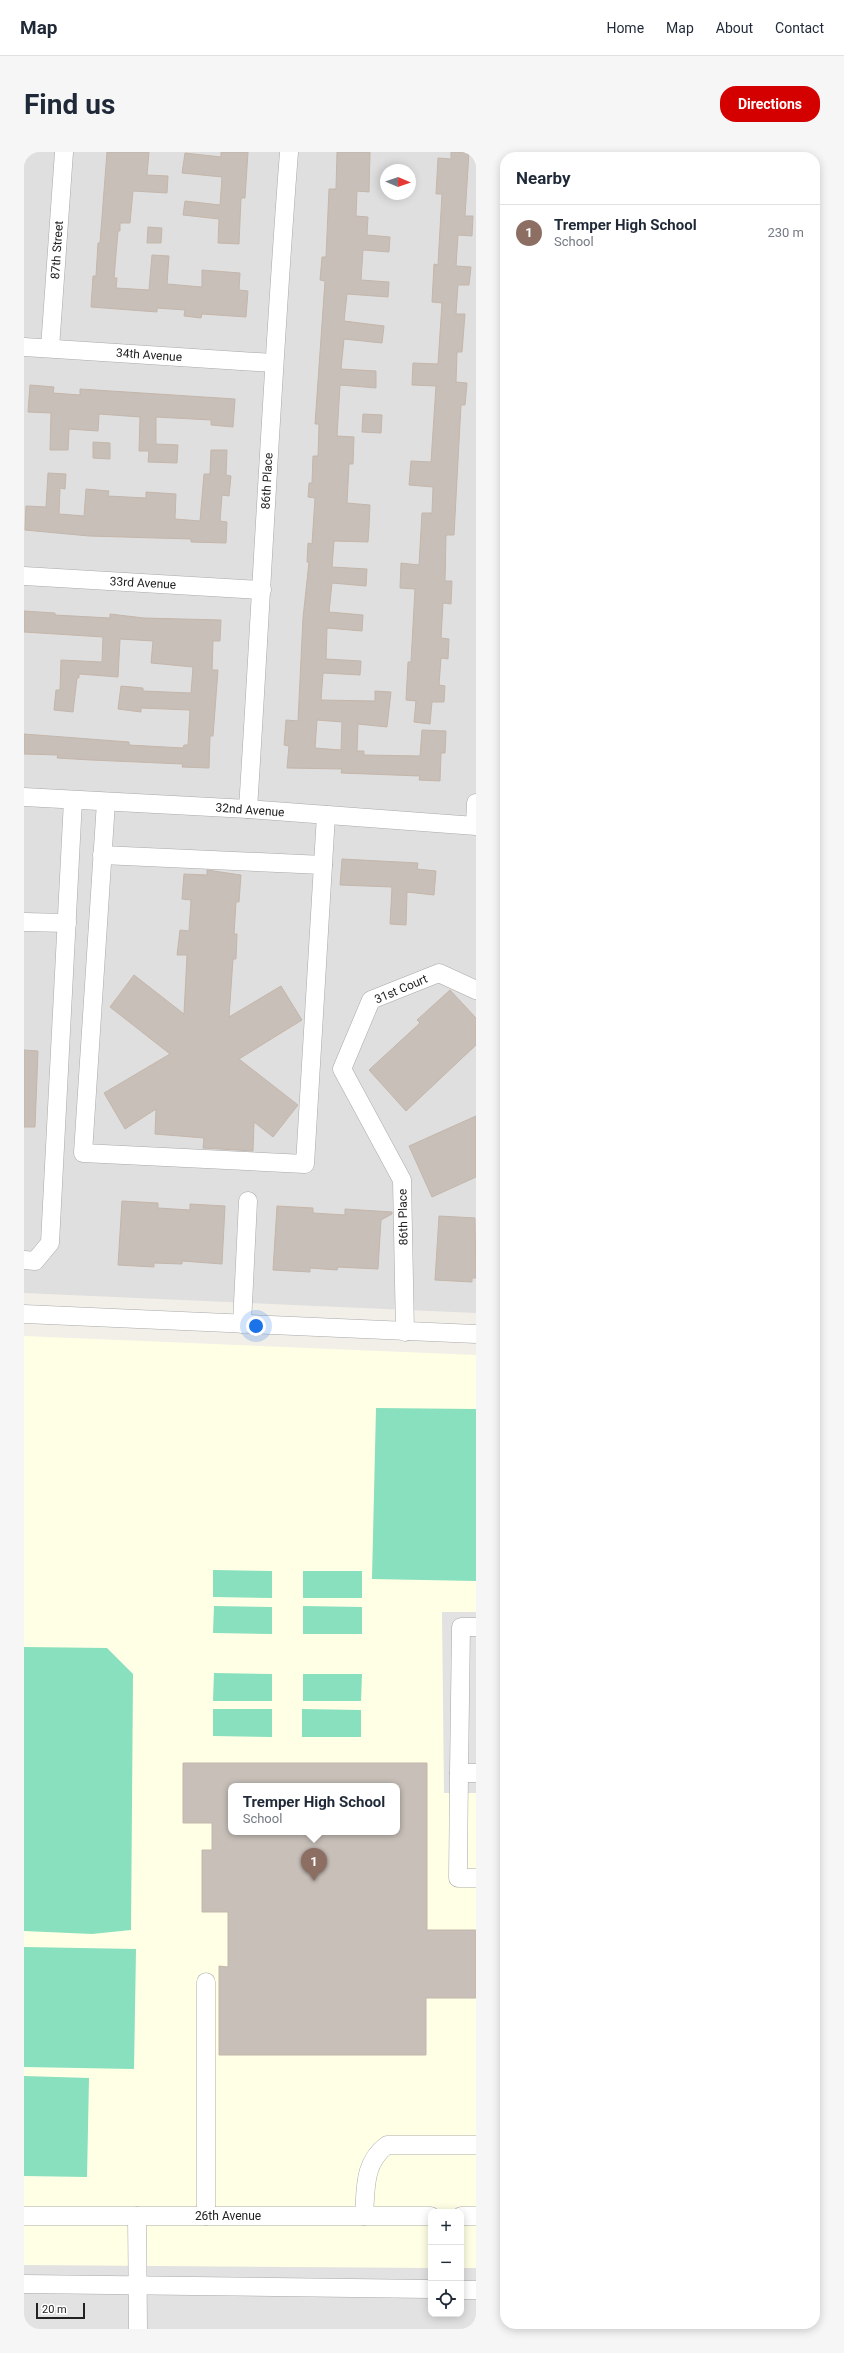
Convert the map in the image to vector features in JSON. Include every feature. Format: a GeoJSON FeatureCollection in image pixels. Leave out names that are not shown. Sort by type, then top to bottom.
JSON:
{"type":"FeatureCollection","features":[{"type":"Feature","properties":{"kind":"street","name":"87th Street"},"geometry":{"type":"LineString","coordinates":[[50,348],[64,152]]}},
{"type":"Feature","properties":{"kind":"street","name":"86th Place"},"geometry":{"type":"LineString","coordinates":[[248,809],[262,590],[273,363],[289,152]]}},
{"type":"Feature","properties":{"kind":"street","name":"34th Avenue"},"geometry":{"type":"LineString","coordinates":[[24,347],[273,363]]}},
{"type":"Feature","properties":{"kind":"street","name":"33rd Avenue"},"geometry":{"type":"LineString","coordinates":[[24,576],[262,590]]}},
{"type":"Feature","properties":{"kind":"street","name":"32nd Avenue"},"geometry":{"type":"LineString","coordinates":[[24,797],[248,809],[475,825]]}},
{"type":"Feature","properties":{"kind":"street"},"geometry":{"type":"LineString","coordinates":[[24,1260],[35,1261],[50,1243],[73,800]]}},
{"type":"Feature","properties":{"kind":"street"},"geometry":{"type":"LineString","coordinates":[[106,802],[83,1153],[305,1164],[326,815]]}},
{"type":"Feature","properties":{"kind":"street"},"geometry":{"type":"LineString","coordinates":[[475,825],[476,803]]}},
{"type":"Feature","properties":{"kind":"street"},"geometry":{"type":"LineString","coordinates":[[102,855],[323,865]]}},
{"type":"Feature","properties":{"kind":"street"},"geometry":{"type":"LineString","coordinates":[[24,922],[67,923]]}},
{"type":"Feature","properties":{"kind":"street","name":"31st Court"},"geometry":{"type":"LineString","coordinates":[[342,1069],[371,1000],[439,973],[476,990]]}},
{"type":"Feature","properties":{"kind":"street","name":"86th Place"},"geometry":{"type":"LineString","coordinates":[[342,1069],[402,1180],[405,1332]]}},
{"type":"Feature","properties":{"kind":"street"},"geometry":{"type":"LineString","coordinates":[[242,1324],[248,1201]]}},
{"type":"Feature","properties":{"kind":"street"},"geometry":{"type":"LineString","coordinates":[[24,1314],[476,1334]]}},
{"type":"Feature","properties":{"kind":"street"},"geometry":{"type":"LineString","coordinates":[[476,1627],[461,1627],[468,1773],[458,1878],[476,1878]]}},
{"type":"Feature","properties":{"kind":"street"},"geometry":{"type":"LineString","coordinates":[[206,1982],[206,2216]]}},
{"type":"Feature","properties":{"kind":"street"},"geometry":{"type":"LineString","coordinates":[[364,2216],[368,2175],[376,2153],[387,2145],[476,2145]]}},
{"type":"Feature","properties":{"kind":"street","name":"26th Avenue"},"geometry":{"type":"LineString","coordinates":[[24,2216],[428,2216]]}},
{"type":"Feature","properties":{"kind":"street"},"geometry":{"type":"LineString","coordinates":[[137,2216],[138,2329]]}},
{"type":"Feature","properties":{"kind":"street"},"geometry":{"type":"LineString","coordinates":[[464,2216],[476,2216]]}},
{"type":"Feature","properties":{"kind":"street"},"geometry":{"type":"LineString","coordinates":[[24,2284],[428,2289]]}},
{"type":"Feature","properties":{"kind":"street"},"geometry":{"type":"LineString","coordinates":[[464,2290],[476,2290]]}},
{"type":"Feature","properties":{"kind":"shaded area"},"geometry":{"type":"Polygon","coordinates":[[[24,152],[476,152],[476,1313],[24,1293],[24,152]]]}},
{"type":"Feature","properties":{"kind":"shaded area"},"geometry":{"type":"Polygon","coordinates":[[[24,1336],[476,1355],[476,2329],[24,2329],[24,1336]]]}},
{"type":"Feature","properties":{"kind":"shaded area"},"geometry":{"type":"Polygon","coordinates":[[[442,1612],[476,1612],[476,1793],[444,1793],[442,1612]]]}},
{"type":"Feature","properties":{"kind":"shaded area"},"geometry":{"type":"Polygon","coordinates":[[[24,2265],[428,2268],[428,2317],[464,2317],[464,2268],[476,2268],[476,2329],[24,2329],[24,2265]]]}},
{"type":"Feature","properties":{"kind":"green space"},"geometry":{"type":"Polygon","coordinates":[[[376,1408],[476,1409],[476,1581],[372,1579],[376,1408]]]}},
{"type":"Feature","properties":{"kind":"green space"},"geometry":{"type":"Polygon","coordinates":[[[213,1570],[272,1571],[272,1598],[213,1597],[213,1570]]]}},
{"type":"Feature","properties":{"kind":"green space"},"geometry":{"type":"Polygon","coordinates":[[[303,1571],[362,1571],[362,1598],[303,1598],[303,1571]]]}},
{"type":"Feature","properties":{"kind":"green space"},"geometry":{"type":"Polygon","coordinates":[[[214,1606],[272,1607],[272,1634],[213,1633],[214,1606]]]}},
{"type":"Feature","properties":{"kind":"green space"},"geometry":{"type":"Polygon","coordinates":[[[303,1606],[362,1607],[362,1634],[303,1634],[303,1606]]]}},
{"type":"Feature","properties":{"kind":"green space"},"geometry":{"type":"Polygon","coordinates":[[[24,1647],[107,1648],[133,1674],[131,1930],[92,1934],[24,1931],[24,1647]]]}},
{"type":"Feature","properties":{"kind":"green space"},"geometry":{"type":"Polygon","coordinates":[[[214,1673],[272,1674],[272,1701],[213,1701],[214,1673]]]}},
{"type":"Feature","properties":{"kind":"green space"},"geometry":{"type":"Polygon","coordinates":[[[303,1674],[362,1674],[361,1701],[303,1701],[303,1674]]]}},
{"type":"Feature","properties":{"kind":"green space"},"geometry":{"type":"Polygon","coordinates":[[[213,1709],[272,1709],[272,1737],[213,1736],[213,1709]]]}},
{"type":"Feature","properties":{"kind":"green space"},"geometry":{"type":"Polygon","coordinates":[[[302,1709],[361,1710],[361,1737],[302,1737],[302,1709]]]}},
{"type":"Feature","properties":{"kind":"green space"},"geometry":{"type":"Polygon","coordinates":[[[24,1947],[136,1949],[134,2069],[24,2067],[24,1947]]]}},
{"type":"Feature","properties":{"kind":"green space"},"geometry":{"type":"Polygon","coordinates":[[[24,2076],[89,2078],[87,2177],[24,2176],[24,2076]]]}},
{"type":"Feature","properties":{"kind":"building"},"geometry":{"type":"Polygon","coordinates":[[[107,152],[149,152],[147,175],[168,176],[167,193],[133,191],[130,223],[120,223],[120,231],[118,231],[114,278],[117,278],[116,288],[149,290],[152,255],[169,256],[167,284],[202,287],[202,270],[240,273],[239,290],[248,291],[246,317],[202,314],[201,318],[184,316],[185,310],[157,308],[157,312],[91,307],[93,276],[96,276],[98,243],[100,243],[107,152]]]}},
{"type":"Feature","properties":{"kind":"building"},"geometry":{"type":"Polygon","coordinates":[[[221,152],[248,152],[245,198],[241,198],[239,244],[218,243],[219,219],[183,215],[185,201],[220,205],[222,177],[182,173],[185,153],[221,157],[221,152]]]}},
{"type":"Feature","properties":{"kind":"building"},"geometry":{"type":"Polygon","coordinates":[[[337,152],[370,152],[369,192],[357,191],[356,216],[368,217],[367,235],[390,237],[389,252],[363,250],[361,280],[389,282],[388,297],[347,294],[344,321],[384,326],[382,343],[344,339],[341,369],[376,371],[376,388],[340,385],[337,436],[354,437],[353,464],[349,464],[347,503],[370,505],[369,527],[368,542],[334,541],[332,567],[367,569],[366,586],[332,583],[329,612],[363,615],[362,631],[327,628],[326,659],[361,661],[360,675],[323,673],[321,700],[375,701],[375,691],[391,692],[387,727],[358,724],[357,751],[364,751],[364,755],[420,756],[422,730],[446,731],[445,753],[441,753],[440,781],[419,780],[420,776],[341,773],[342,769],[287,768],[289,746],[284,745],[286,720],[298,721],[303,618],[309,562],[307,562],[308,543],[312,544],[315,498],[308,497],[309,483],[312,483],[313,456],[318,456],[319,424],[315,424],[325,281],[320,280],[322,257],[326,257],[329,189],[336,189],[337,152]],[[317,720],[315,748],[341,750],[342,722],[317,720]]]}},
{"type":"Feature","properties":{"kind":"building"},"geometry":{"type":"Polygon","coordinates":[[[451,152],[469,152],[465,216],[473,216],[472,236],[458,235],[456,266],[471,267],[469,285],[458,285],[456,314],[465,314],[462,352],[457,352],[456,382],[467,383],[465,405],[461,405],[454,535],[446,535],[445,581],[452,581],[451,604],[443,603],[441,638],[449,639],[448,659],[441,658],[439,685],[445,686],[444,702],[432,702],[430,724],[414,722],[416,701],[406,700],[408,662],[411,662],[415,589],[400,588],[401,563],[419,565],[422,513],[432,513],[433,487],[409,485],[411,461],[431,462],[436,386],[412,385],[413,363],[438,364],[442,303],[432,302],[434,264],[438,265],[442,194],[436,194],[438,158],[451,159],[451,152]]]}},
{"type":"Feature","properties":{"kind":"building"},"geometry":{"type":"Polygon","coordinates":[[[148,227],[162,228],[161,243],[147,243],[148,227]]]}},
{"type":"Feature","properties":{"kind":"building"},"geometry":{"type":"Polygon","coordinates":[[[30,385],[54,387],[53,393],[80,395],[80,389],[235,399],[233,427],[211,425],[211,420],[156,417],[156,444],[178,445],[177,463],[148,462],[149,451],[139,451],[140,417],[99,414],[98,431],[69,429],[68,450],[50,450],[51,413],[28,412],[30,385]]]}},
{"type":"Feature","properties":{"kind":"building"},"geometry":{"type":"Polygon","coordinates":[[[363,414],[382,415],[381,433],[362,432],[363,414]]]}},
{"type":"Feature","properties":{"kind":"building"},"geometry":{"type":"Polygon","coordinates":[[[93,442],[110,443],[110,459],[93,458],[93,442]]]}},
{"type":"Feature","properties":{"kind":"building"},"geometry":{"type":"Polygon","coordinates":[[[211,450],[227,450],[226,475],[231,476],[229,496],[222,495],[220,521],[227,522],[226,543],[191,542],[191,539],[89,536],[25,530],[26,506],[46,507],[48,473],[66,474],[65,489],[60,488],[59,514],[84,516],[86,489],[109,491],[108,496],[146,498],[146,492],[176,494],[175,519],[200,521],[204,474],[210,474],[211,450]]]}},
{"type":"Feature","properties":{"kind":"building"},"geometry":{"type":"Polygon","coordinates":[[[24,611],[55,613],[55,615],[110,618],[110,614],[144,618],[221,620],[220,641],[213,641],[212,670],[218,670],[213,736],[210,736],[209,768],[182,767],[183,764],[57,758],[58,755],[24,754],[24,734],[129,742],[129,745],[183,748],[184,745],[188,745],[190,710],[141,708],[141,712],[118,709],[121,686],[143,688],[143,691],[191,693],[193,667],[151,663],[153,641],[120,639],[118,677],[79,674],[79,678],[77,678],[73,712],[54,710],[56,690],[60,690],[61,660],[102,662],[103,637],[24,632],[24,611]]]}},
{"type":"Feature","properties":{"kind":"building"},"geometry":{"type":"Polygon","coordinates":[[[342,859],[418,863],[417,869],[436,871],[434,895],[407,892],[406,925],[390,924],[392,887],[340,885],[342,859]]]}},
{"type":"Feature","properties":{"kind":"building"},"geometry":{"type":"Polygon","coordinates":[[[207,870],[241,875],[239,902],[236,902],[234,934],[237,934],[236,959],[233,959],[229,1017],[281,986],[302,1020],[239,1059],[298,1105],[273,1137],[254,1122],[253,1151],[203,1148],[204,1138],[155,1134],[156,1109],[125,1129],[104,1093],[170,1054],[110,1007],[134,975],[184,1014],[187,955],[177,955],[180,930],[189,931],[191,900],[182,899],[184,874],[207,875],[207,870]]]}},
{"type":"Feature","properties":{"kind":"building"},"geometry":{"type":"Polygon","coordinates":[[[450,990],[476,1018],[476,1045],[406,1111],[369,1070],[420,1023],[417,1020],[450,990]]]}},
{"type":"Feature","properties":{"kind":"building"},"geometry":{"type":"Polygon","coordinates":[[[24,1050],[38,1051],[35,1127],[24,1127],[24,1050]]]}},
{"type":"Feature","properties":{"kind":"building"},"geometry":{"type":"Polygon","coordinates":[[[476,1116],[476,1177],[432,1197],[409,1146],[476,1116]]]}},
{"type":"Feature","properties":{"kind":"building"},"geometry":{"type":"Polygon","coordinates":[[[122,1201],[158,1203],[158,1208],[190,1210],[190,1204],[225,1206],[222,1264],[182,1261],[182,1264],[154,1263],[154,1267],[118,1265],[122,1201]]]}},
{"type":"Feature","properties":{"kind":"building"},"geometry":{"type":"Polygon","coordinates":[[[277,1206],[313,1208],[313,1213],[345,1215],[345,1209],[392,1212],[392,1214],[381,1220],[378,1269],[338,1267],[337,1270],[310,1268],[310,1272],[273,1270],[277,1206]]]}},
{"type":"Feature","properties":{"kind":"building"},"geometry":{"type":"Polygon","coordinates":[[[439,1216],[475,1218],[476,1278],[472,1278],[472,1282],[435,1280],[439,1216]]]}},
{"type":"Feature","properties":{"kind":"building"},"geometry":{"type":"Polygon","coordinates":[[[183,1763],[427,1763],[427,1930],[476,1930],[476,1998],[426,1998],[426,2055],[219,2055],[219,1966],[228,1967],[228,1912],[202,1912],[202,1850],[212,1850],[212,1823],[183,1823],[183,1763]]]}},
{"type":"Feature","properties":{"kind":"place","name":"Tremper High School"},"geometry":{"type":"Point","coordinates":[314,1881]}}]}
